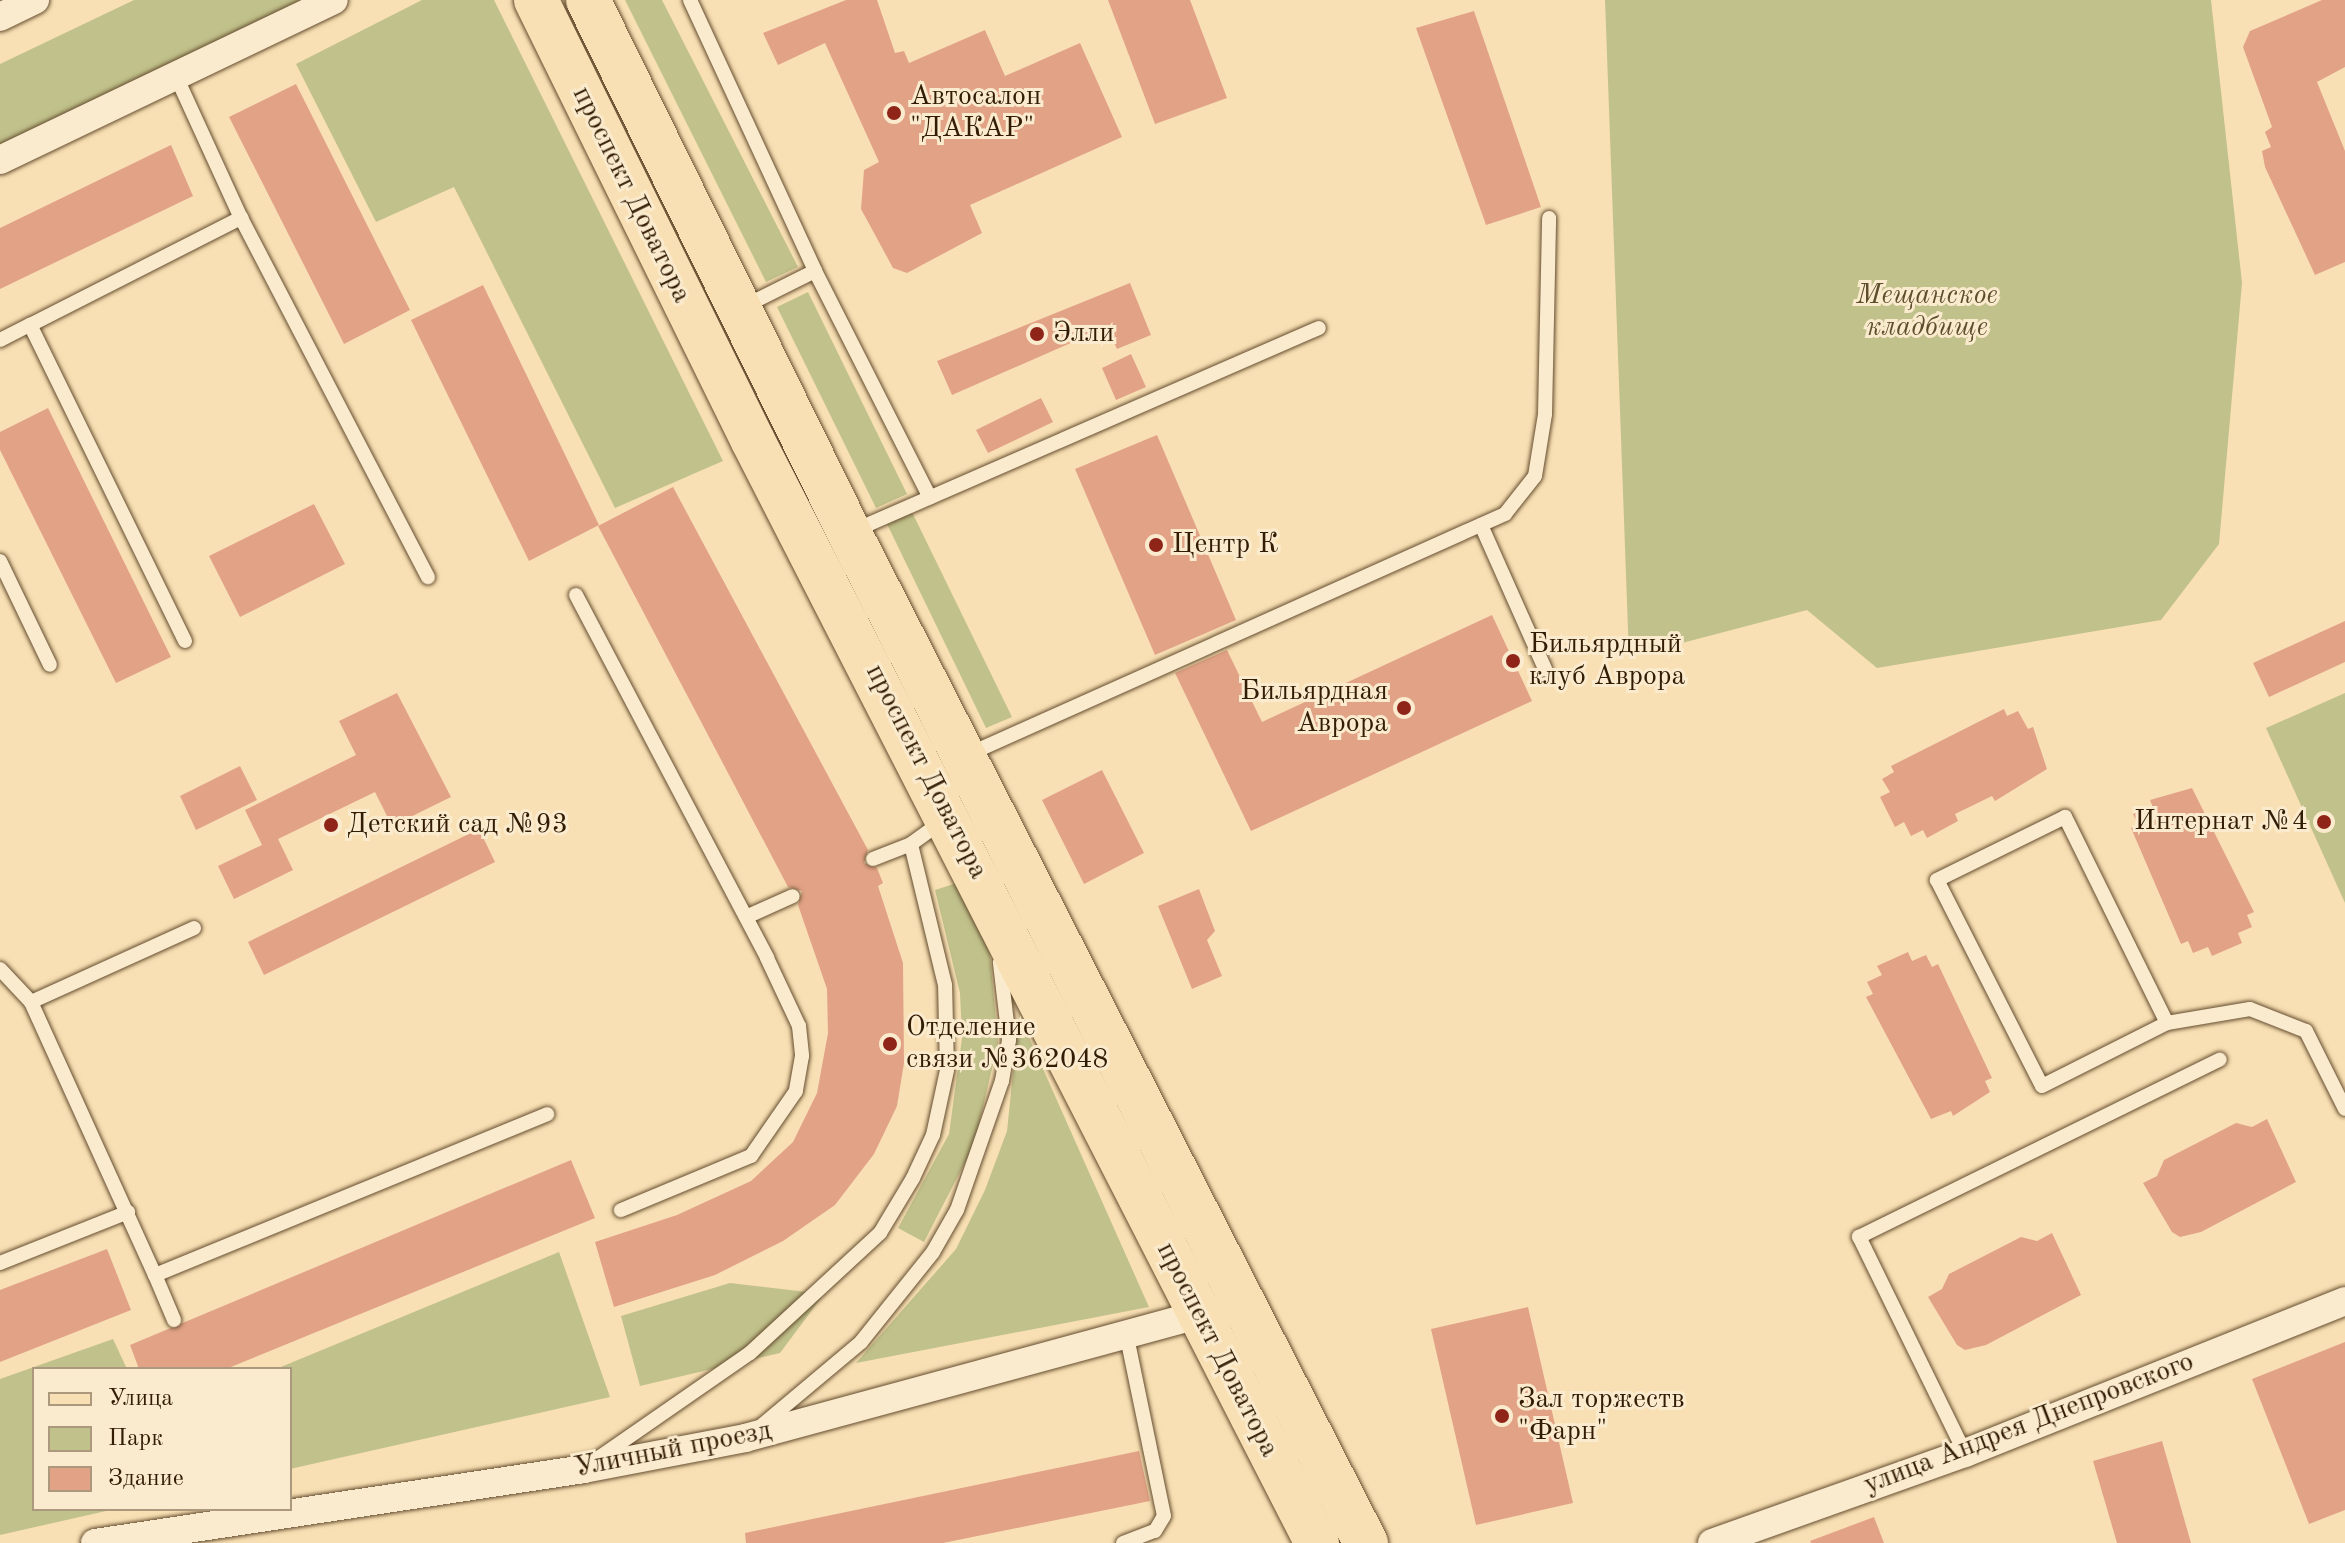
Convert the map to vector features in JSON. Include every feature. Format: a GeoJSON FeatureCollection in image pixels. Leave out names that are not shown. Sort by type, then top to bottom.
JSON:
{"type":"FeatureCollection","features":[{"type":"Feature","properties":{"kind":"main road","name":"проспект Доватора"},"geometry":{"type":"LineString","coordinates":[[536,0],[753,441],[979,873],[1199,1318],[1317,1543]]}},
{"type":"Feature","properties":{"kind":"main road","name":"проспект Доватора"},"geometry":{"type":"LineString","coordinates":[[588,0],[849,532],[1238,1301],[1366,1543]]}},
{"type":"Feature","properties":{"kind":"street"},"geometry":{"type":"LineString","coordinates":[[0,17],[35,0]]}},
{"type":"Feature","properties":{"kind":"street"},"geometry":{"type":"LineString","coordinates":[[0,160],[334,0]]}},
{"type":"Feature","properties":{"kind":"street","name":"Уличный проезд"},"geometry":{"type":"LineString","coordinates":[[292,1509],[583,1469],[745,1438],[1199,1318],[1238,1301]]}},
{"type":"Feature","properties":{"kind":"street","name":"улица Андрея Днепровского"},"geometry":{"type":"LineString","coordinates":[[1712,1543],[1965,1453],[2345,1301]]}},
{"type":"Feature","properties":{"kind":"street","name":"Уличный проезд"},"geometry":{"type":"LineString","coordinates":[[95,1543],[157,1537],[277,1511]]}},
{"type":"Feature","properties":{"kind":"lane"},"geometry":{"type":"LineString","coordinates":[[690,0],[815,271],[930,498]]}},
{"type":"Feature","properties":{"kind":"lane"},"geometry":{"type":"LineString","coordinates":[[175,74],[241,218],[428,577]]}},
{"type":"Feature","properties":{"kind":"lane"},"geometry":{"type":"LineString","coordinates":[[0,340],[241,218]]}},
{"type":"Feature","properties":{"kind":"lane"},"geometry":{"type":"LineString","coordinates":[[963,757],[1505,514],[1535,476],[1545,414],[1549,218]]}},
{"type":"Feature","properties":{"kind":"lane"},"geometry":{"type":"LineString","coordinates":[[739,309],[815,271]]}},
{"type":"Feature","properties":{"kind":"lane"},"geometry":{"type":"LineString","coordinates":[[30,325],[185,641]]}},
{"type":"Feature","properties":{"kind":"lane"},"geometry":{"type":"LineString","coordinates":[[849,532],[1319,328]]}},
{"type":"Feature","properties":{"kind":"lane"},"geometry":{"type":"LineString","coordinates":[[1481,525],[1545,669]]}},
{"type":"Feature","properties":{"kind":"lane"},"geometry":{"type":"LineString","coordinates":[[0,561],[50,665]]}},
{"type":"Feature","properties":{"kind":"lane"},"geometry":{"type":"LineString","coordinates":[[576,595],[746,917],[799,1026],[796,1091],[751,1156],[621,1210]]}},
{"type":"Feature","properties":{"kind":"lane"},"geometry":{"type":"LineString","coordinates":[[873,859],[911,844],[950,817]]}},
{"type":"Feature","properties":{"kind":"lane"},"geometry":{"type":"LineString","coordinates":[[2167,1023],[2065,817],[1937,880],[2042,1086],[2167,1023],[2250,1009],[2306,1031],[2345,1109]]}},
{"type":"Feature","properties":{"kind":"lane"},"geometry":{"type":"LineString","coordinates":[[583,1469],[750,1353],[880,1233],[913,1178],[933,1135],[947,1070],[945,985],[911,844]]}},
{"type":"Feature","properties":{"kind":"lane"},"geometry":{"type":"LineString","coordinates":[[745,1438],[815,1386],[861,1342],[933,1252],[957,1210],[992,1121],[1009,1040],[1004,979],[979,873]]}},
{"type":"Feature","properties":{"kind":"lane"},"geometry":{"type":"LineString","coordinates":[[746,917],[793,896]]}},
{"type":"Feature","properties":{"kind":"lane"},"geometry":{"type":"LineString","coordinates":[[31,1002],[194,928]]}},
{"type":"Feature","properties":{"kind":"lane"},"geometry":{"type":"LineString","coordinates":[[0,969],[31,1002],[174,1320]]}},
{"type":"Feature","properties":{"kind":"lane"},"geometry":{"type":"LineString","coordinates":[[1965,1453],[1859,1237],[2220,1059]]}},
{"type":"Feature","properties":{"kind":"lane"},"geometry":{"type":"LineString","coordinates":[[155,1275],[547,1114]]}},
{"type":"Feature","properties":{"kind":"lane"},"geometry":{"type":"LineString","coordinates":[[0,1263],[128,1212]]}},
{"type":"Feature","properties":{"kind":"lane"},"geometry":{"type":"LineString","coordinates":[[1123,1543],[1155,1531],[1164,1516],[1127,1338]]}},
{"type":"Feature","properties":{"kind":"green space"},"geometry":{"type":"Polygon","coordinates":[[[134,0],[319,0],[0,152],[0,64],[134,0]]]}},
{"type":"Feature","properties":{"kind":"green space"},"geometry":{"type":"Polygon","coordinates":[[[422,0],[494,0],[723,461],[615,508],[454,187],[376,222],[296,64],[422,0]]]}},
{"type":"Feature","properties":{"kind":"green space"},"geometry":{"type":"Polygon","coordinates":[[[625,0],[662,0],[798,267],[766,282],[625,0]]]}},
{"type":"Feature","properties":{"kind":"green space","name":"Мещанское кладбище"},"geometry":{"type":"Polygon","coordinates":[[[1605,0],[2211,0],[2242,283],[2219,544],[2161,620],[1877,668],[1807,610],[1629,657],[1605,0]]]}},
{"type":"Feature","properties":{"kind":"green space"},"geometry":{"type":"Polygon","coordinates":[[[808,292],[907,494],[876,508],[777,307],[808,292]]]}},
{"type":"Feature","properties":{"kind":"green space"},"geometry":{"type":"Polygon","coordinates":[[[912,512],[1012,717],[986,728],[887,524],[912,512]]]}},
{"type":"Feature","properties":{"kind":"green space","name":"Интернат №4"},"geometry":{"type":"Polygon","coordinates":[[[2345,693],[2345,903],[2266,728],[2345,693]]]}},
{"type":"Feature","properties":{"kind":"green space"},"geometry":{"type":"Polygon","coordinates":[[[966,880],[990,954],[998,1043],[974,1145],[924,1242],[898,1228],[949,1134],[962,1038],[960,993],[935,890],[966,880]]]}},
{"type":"Feature","properties":{"kind":"green space"},"geometry":{"type":"Polygon","coordinates":[[[1019,1015],[1149,1307],[856,1363],[956,1249],[985,1190],[1007,1131],[1019,1015]]]}},
{"type":"Feature","properties":{"kind":"green space"},"geometry":{"type":"Polygon","coordinates":[[[559,1252],[610,1397],[292,1469],[292,1367],[281,1367],[559,1252]]]}},
{"type":"Feature","properties":{"kind":"green space"},"geometry":{"type":"Polygon","coordinates":[[[730,1283],[824,1294],[780,1353],[640,1386],[621,1316],[730,1283]]]}},
{"type":"Feature","properties":{"kind":"green space"},"geometry":{"type":"Polygon","coordinates":[[[113,1339],[126,1367],[34,1367],[113,1339]]]}},
{"type":"Feature","properties":{"kind":"green space"},"geometry":{"type":"Polygon","coordinates":[[[32,1368],[32,1511],[106,1511],[0,1535],[0,1379],[32,1368]]]}},
{"type":"Feature","properties":{"kind":"building"},"geometry":{"type":"Polygon","coordinates":[[[846,0],[877,0],[895,53],[904,51],[909,63],[985,30],[1005,76],[1080,43],[1122,137],[970,205],[982,233],[907,273],[893,268],[861,209],[864,170],[879,162],[825,43],[778,65],[763,33],[846,0]]]}},
{"type":"Feature","properties":{"kind":"building"},"geometry":{"type":"Polygon","coordinates":[[[1108,0],[1190,0],[1227,98],[1155,124],[1108,0]]]}},
{"type":"Feature","properties":{"kind":"building"},"geometry":{"type":"Polygon","coordinates":[[[2322,0],[2345,0],[2345,67],[2317,82],[2345,151],[2345,262],[2315,275],[2265,167],[2262,151],[2271,147],[2265,132],[2272,127],[2243,47],[2250,31],[2322,0]]]}},
{"type":"Feature","properties":{"kind":"building"},"geometry":{"type":"Polygon","coordinates":[[[1474,11],[1541,207],[1486,225],[1416,28],[1474,11]]]}},
{"type":"Feature","properties":{"kind":"building"},"geometry":{"type":"Polygon","coordinates":[[[296,84],[410,310],[344,344],[229,117],[296,84]]]}},
{"type":"Feature","properties":{"kind":"building"},"geometry":{"type":"Polygon","coordinates":[[[171,145],[193,196],[0,289],[0,228],[171,145]]]}},
{"type":"Feature","properties":{"kind":"building","name":"Элли"},"geometry":{"type":"Polygon","coordinates":[[[1130,283],[1151,335],[1117,349],[1107,327],[952,395],[937,361],[1130,283]]]}},
{"type":"Feature","properties":{"kind":"building"},"geometry":{"type":"Polygon","coordinates":[[[483,285],[599,525],[529,561],[411,320],[483,285]]]}},
{"type":"Feature","properties":{"kind":"building"},"geometry":{"type":"Polygon","coordinates":[[[1131,354],[1146,387],[1116,400],[1102,368],[1131,354]]]}},
{"type":"Feature","properties":{"kind":"building"},"geometry":{"type":"Polygon","coordinates":[[[1041,398],[1053,422],[988,453],[976,430],[1041,398]]]}},
{"type":"Feature","properties":{"kind":"building"},"geometry":{"type":"Polygon","coordinates":[[[48,408],[171,657],[116,683],[0,450],[0,432],[48,408]]]}},
{"type":"Feature","properties":{"kind":"building","name":"Центр К"},"geometry":{"type":"Polygon","coordinates":[[[1157,435],[1236,620],[1155,655],[1075,469],[1157,435]]]}},
{"type":"Feature","properties":{"kind":"building"},"geometry":{"type":"Polygon","coordinates":[[[673,487],[868,850],[864,863],[877,868],[883,883],[878,886],[903,963],[904,1063],[897,1106],[874,1154],[835,1205],[783,1241],[715,1275],[614,1307],[595,1242],[677,1215],[751,1181],[793,1142],[817,1093],[828,1033],[827,989],[798,905],[802,891],[788,887],[598,526],[673,487]]]}},
{"type":"Feature","properties":{"kind":"building"},"geometry":{"type":"Polygon","coordinates":[[[314,504],[345,564],[240,617],[209,556],[314,504]]]}},
{"type":"Feature","properties":{"kind":"building","name":"Бильярдная Аврора"},"geometry":{"type":"Polygon","coordinates":[[[1492,615],[1532,701],[1251,831],[1175,673],[1227,650],[1262,722],[1492,615]]]}},
{"type":"Feature","properties":{"kind":"building"},"geometry":{"type":"Polygon","coordinates":[[[2345,621],[2345,662],[2269,697],[2253,663],[2345,621]]]}},
{"type":"Feature","properties":{"kind":"building"},"geometry":{"type":"Polygon","coordinates":[[[397,693],[451,797],[392,826],[375,792],[278,839],[293,870],[234,899],[218,866],[262,845],[245,810],[356,755],[339,721],[397,693]]]}},
{"type":"Feature","properties":{"kind":"building"},"geometry":{"type":"Polygon","coordinates":[[[2004,709],[2007,716],[2018,711],[2028,729],[2033,727],[2047,769],[1995,801],[1992,796],[1955,814],[1958,821],[1927,838],[1923,830],[1911,836],[1904,822],[1895,827],[1880,797],[1890,792],[1882,779],[1894,772],[1891,766],[2004,709]]]}},
{"type":"Feature","properties":{"kind":"building"},"geometry":{"type":"Polygon","coordinates":[[[240,766],[257,800],[196,830],[180,796],[240,766]]]}},
{"type":"Feature","properties":{"kind":"building"},"geometry":{"type":"Polygon","coordinates":[[[1102,770],[1144,853],[1084,884],[1042,800],[1102,770]]]}},
{"type":"Feature","properties":{"kind":"building"},"geometry":{"type":"Polygon","coordinates":[[[2192,788],[2254,912],[2247,915],[2252,927],[2238,933],[2242,943],[2212,956],[2208,947],[2193,953],[2188,941],[2181,944],[2131,828],[2138,825],[2133,814],[2152,805],[2150,800],[2192,788]]]}},
{"type":"Feature","properties":{"kind":"building"},"geometry":{"type":"Polygon","coordinates":[[[479,829],[495,862],[264,975],[248,942],[479,829]]]}},
{"type":"Feature","properties":{"kind":"building"},"geometry":{"type":"Polygon","coordinates":[[[1199,889],[1215,931],[1207,940],[1222,976],[1192,989],[1158,906],[1199,889]]]}},
{"type":"Feature","properties":{"kind":"building"},"geometry":{"type":"Polygon","coordinates":[[[1908,952],[1912,961],[1926,955],[1932,967],[1938,964],[1992,1078],[1985,1081],[1990,1092],[1953,1116],[1951,1111],[1931,1119],[1866,997],[1873,994],[1867,982],[1882,975],[1877,966],[1908,952]]]}},
{"type":"Feature","properties":{"kind":"building"},"geometry":{"type":"Polygon","coordinates":[[[2267,1119],[2296,1182],[2201,1232],[2180,1237],[2172,1232],[2143,1183],[2157,1176],[2164,1160],[2236,1123],[2252,1127],[2267,1119]]]}},
{"type":"Feature","properties":{"kind":"building"},"geometry":{"type":"Polygon","coordinates":[[[571,1160],[595,1218],[231,1367],[138,1367],[130,1345],[571,1160]]]}},
{"type":"Feature","properties":{"kind":"building"},"geometry":{"type":"Polygon","coordinates":[[[2052,1233],[2081,1295],[1986,1345],[1965,1350],[1957,1345],[1928,1297],[1942,1289],[1949,1274],[2021,1237],[2037,1241],[2052,1233]]]}},
{"type":"Feature","properties":{"kind":"building"},"geometry":{"type":"Polygon","coordinates":[[[107,1249],[131,1310],[0,1362],[0,1290],[107,1249]]]}},
{"type":"Feature","properties":{"kind":"building","name":"Зал торжеств \"Фарн\""},"geometry":{"type":"Polygon","coordinates":[[[1528,1307],[1573,1503],[1476,1525],[1431,1329],[1528,1307]]]}},
{"type":"Feature","properties":{"kind":"building"},"geometry":{"type":"Polygon","coordinates":[[[2345,1342],[2345,1510],[2309,1524],[2252,1379],[2345,1342]]]}},
{"type":"Feature","properties":{"kind":"building"},"geometry":{"type":"Polygon","coordinates":[[[2162,1441],[2191,1543],[2117,1543],[2093,1461],[2162,1441]]]}},
{"type":"Feature","properties":{"kind":"building"},"geometry":{"type":"Polygon","coordinates":[[[1139,1451],[1150,1501],[943,1543],[746,1543],[745,1533],[1139,1451]]]}},
{"type":"Feature","properties":{"kind":"building"},"geometry":{"type":"Polygon","coordinates":[[[1874,1517],[1884,1543],[1810,1541],[1874,1517]]]}},
{"type":"Feature","properties":{"kind":"place","name":"Автосалон \"ДАКАР\""},"geometry":{"type":"Point","coordinates":[894,113]}},
{"type":"Feature","properties":{"kind":"place","name":"Элли"},"geometry":{"type":"Point","coordinates":[1037,334]}},
{"type":"Feature","properties":{"kind":"place","name":"Центр К"},"geometry":{"type":"Point","coordinates":[1156,545]}},
{"type":"Feature","properties":{"kind":"place","name":"Бильярдный клуб Аврора"},"geometry":{"type":"Point","coordinates":[1513,661]}},
{"type":"Feature","properties":{"kind":"place","name":"Бильярдная Аврора"},"geometry":{"type":"Point","coordinates":[1404,708]}},
{"type":"Feature","properties":{"kind":"place","name":"Интернат №4"},"geometry":{"type":"Point","coordinates":[2324,822]}},
{"type":"Feature","properties":{"kind":"place","name":"Детский сад №93"},"geometry":{"type":"Point","coordinates":[331,825]}},
{"type":"Feature","properties":{"kind":"place","name":"Отделение связи №362048"},"geometry":{"type":"Point","coordinates":[890,1044]}},
{"type":"Feature","properties":{"kind":"place","name":"Зал торжеств \"Фарн\""},"geometry":{"type":"Point","coordinates":[1502,1416]}}]}
